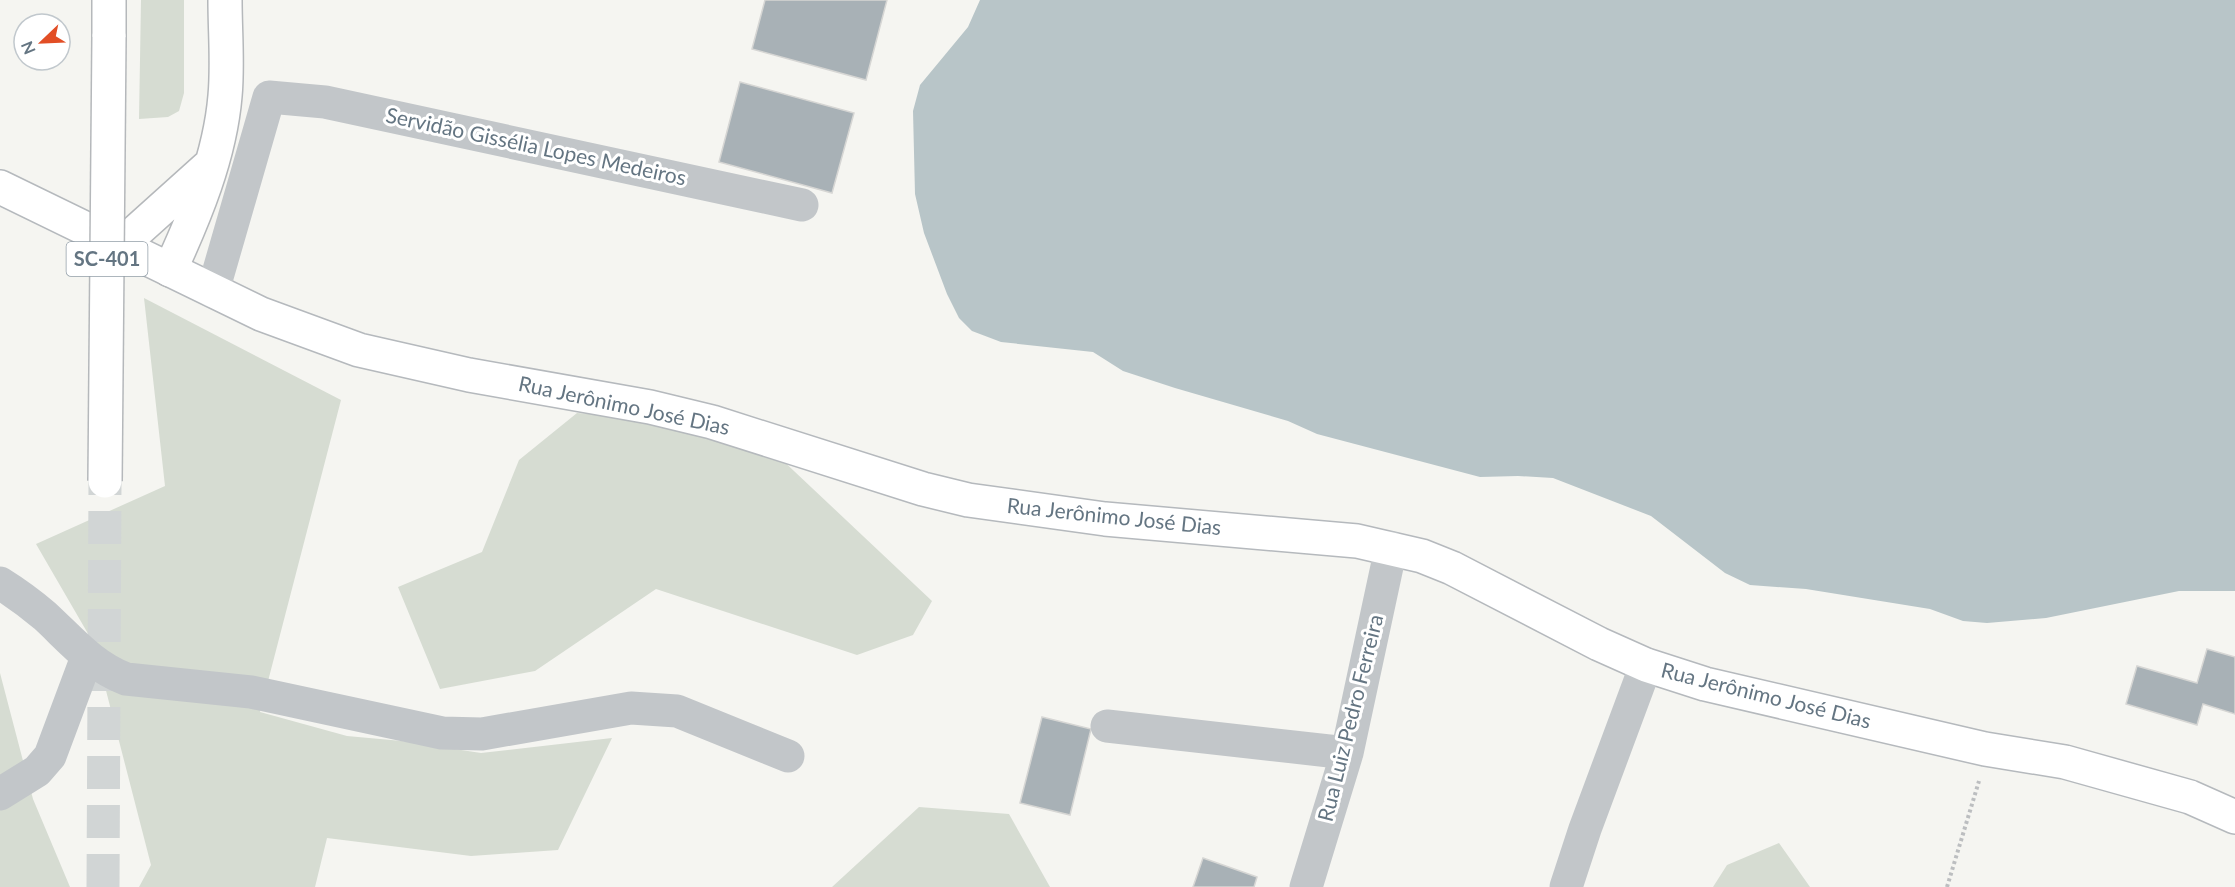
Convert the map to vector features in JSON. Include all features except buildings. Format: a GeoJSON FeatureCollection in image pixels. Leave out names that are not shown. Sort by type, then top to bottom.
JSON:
{"type":"FeatureCollection","features":[{"type":"Feature","properties":{"kind":"main road","name":"SC-401"},"geometry":{"type":"LineString","coordinates":[[105,481],[110,0]]}},
{"type":"Feature","properties":{"kind":"main road"},"geometry":{"type":"LineString","coordinates":[[170,270],[187,233],[211,165],[225,96],[225,0]]}},
{"type":"Feature","properties":{"kind":"main road"},"geometry":{"type":"LineString","coordinates":[[120,246],[211,165]]}},
{"type":"Feature","properties":{"kind":"main road","name":"Rua Jerônimo José Dias"},"geometry":{"type":"LineString","coordinates":[[0,187],[261,314],[359,350],[469,375],[661,410],[722,425],[923,489],[957,497],[1105,519],[1357,541],[1391,548],[1452,568],[1599,644],[1646,665],[1705,684],[1985,749],[2065,762],[2190,797],[2235,817]]}},
{"type":"Feature","properties":{"kind":"street","name":"Servidão Gissélia Lopes Medeiros"},"geometry":{"type":"LineString","coordinates":[[225,96],[325,102],[802,205]]}},
{"type":"Feature","properties":{"kind":"street"},"geometry":{"type":"LineString","coordinates":[[213,291],[269,97]]}},
{"type":"Feature","properties":{"kind":"street","name":"Rua Luiz Pedro Ferreira"},"geometry":{"type":"LineString","coordinates":[[1306,887],[1347,753],[1391,548]]}},
{"type":"Feature","properties":{"kind":"street"},"geometry":{"type":"LineString","coordinates":[[0,583],[18,594],[44,616],[87,657],[112,674],[126,679],[251,692],[358,717],[442,733],[482,734],[631,708],[677,711],[788,756]]}},
{"type":"Feature","properties":{"kind":"street"},"geometry":{"type":"LineString","coordinates":[[0,794],[37,771],[50,756],[87,657]]}},
{"type":"Feature","properties":{"kind":"street"},"geometry":{"type":"LineString","coordinates":[[1566,887],[1646,665]]}},
{"type":"Feature","properties":{"kind":"street"},"geometry":{"type":"LineString","coordinates":[[1107,726],[1347,753]]}},
{"type":"Feature","properties":{"kind":"path"},"geometry":{"type":"LineString","coordinates":[[1947,887],[1978,786],[1985,749]]}},
{"type":"Feature","properties":{"kind":"shaded area"},"geometry":{"type":"Polygon","coordinates":[[[141,0],[184,0],[184,93],[179,111],[168,117],[139,119],[141,0]]]}},
{"type":"Feature","properties":{"kind":"shaded area"},"geometry":{"type":"Polygon","coordinates":[[[980,0],[2235,0],[2235,591],[2179,591],[2046,618],[1987,623],[1963,621],[1930,609],[1806,589],[1750,585],[1725,573],[1651,516],[1553,478],[1480,477],[1317,434],[1288,421],[1123,371],[1093,352],[1001,342],[972,331],[959,318],[947,294],[924,233],[915,194],[913,111],[920,85],[968,27],[980,0]]]}},
{"type":"Feature","properties":{"kind":"shaded area"},"geometry":{"type":"Polygon","coordinates":[[[144,298],[341,400],[260,712],[347,736],[402,741],[481,753],[612,738],[558,850],[471,856],[327,838],[315,887],[139,887],[151,865],[94,644],[36,544],[165,486],[144,298]]]}},
{"type":"Feature","properties":{"kind":"shaded area"},"geometry":{"type":"Polygon","coordinates":[[[577,413],[656,419],[777,455],[932,601],[913,635],[857,655],[656,589],[535,671],[440,689],[398,587],[482,552],[519,460],[577,413]]]}},
{"type":"Feature","properties":{"kind":"shaded area"},"geometry":{"type":"Polygon","coordinates":[[[0,673],[33,799],[70,887],[0,887],[0,673]]]}},
{"type":"Feature","properties":{"kind":"shaded area"},"geometry":{"type":"Polygon","coordinates":[[[919,807],[1009,814],[1050,887],[832,887],[919,807]]]}},
{"type":"Feature","properties":{"kind":"shaded area"},"geometry":{"type":"Polygon","coordinates":[[[1779,843],[1810,887],[1713,887],[1727,865],[1779,843]]]}},
{"type":"Feature","properties":{"kind":"tunnel"},"geometry":{"type":"LineString","coordinates":[[103,887],[105,481]]}}]}
